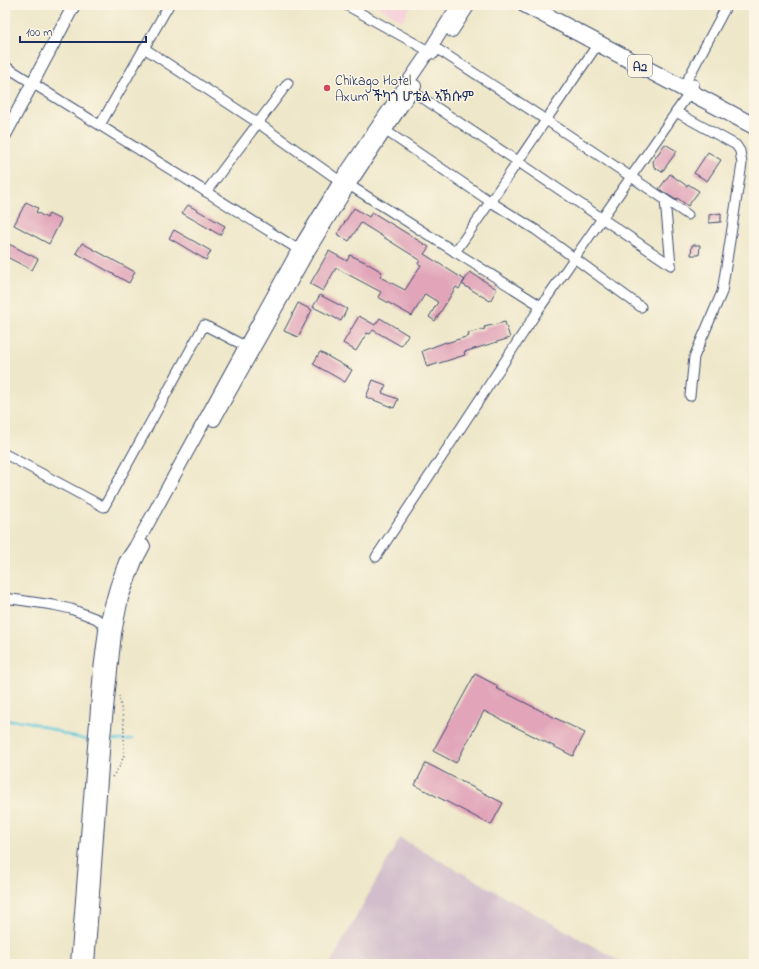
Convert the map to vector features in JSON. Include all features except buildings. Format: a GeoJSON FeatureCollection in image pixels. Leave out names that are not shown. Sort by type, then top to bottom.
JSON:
{"type":"FeatureCollection","features":[{"type":"Feature","properties":{"kind":"highway","name":"A2"},"geometry":{"type":"LineString","coordinates":[[526,5],[598,44],[754,115]]}},
{"type":"Feature","properties":{"kind":"highway","name":"A2"},"geometry":{"type":"LineString","coordinates":[[545,5],[689,86],[754,126]]}},
{"type":"Feature","properties":{"kind":"street"},"geometry":{"type":"LineString","coordinates":[[5,135],[74,5]]}},
{"type":"Feature","properties":{"kind":"street"},"geometry":{"type":"LineString","coordinates":[[100,125],[169,5]]}},
{"type":"Feature","properties":{"kind":"street"},"geometry":{"type":"LineString","coordinates":[[346,5],[434,52],[546,120],[688,216]]}},
{"type":"Feature","properties":{"kind":"street"},"geometry":{"type":"LineString","coordinates":[[345,183],[386,131],[412,91],[458,5]]}},
{"type":"Feature","properties":{"kind":"street"},"geometry":{"type":"LineString","coordinates":[[88,964],[104,737],[110,607],[125,562],[135,547],[245,346],[302,252],[345,183],[434,52],[469,5]]}},
{"type":"Feature","properties":{"kind":"street"},"geometry":{"type":"LineString","coordinates":[[376,557],[574,258],[676,112],[727,5]]}},
{"type":"Feature","properties":{"kind":"street"},"geometry":{"type":"LineString","coordinates":[[455,252],[491,202],[598,44]]}},
{"type":"Feature","properties":{"kind":"street"},"geometry":{"type":"LineString","coordinates":[[144,48],[258,123],[345,183],[542,306]]}},
{"type":"Feature","properties":{"kind":"street"},"geometry":{"type":"LineString","coordinates":[[5,66],[302,252]]}},
{"type":"Feature","properties":{"kind":"street"},"geometry":{"type":"LineString","coordinates":[[206,192],[288,83]]}},
{"type":"Feature","properties":{"kind":"street"},"geometry":{"type":"LineString","coordinates":[[412,91],[671,265],[665,200]]}},
{"type":"Feature","properties":{"kind":"street"},"geometry":{"type":"LineString","coordinates":[[676,112],[736,145],[740,151],[742,164],[722,292],[694,357],[690,396]]}},
{"type":"Feature","properties":{"kind":"street"},"geometry":{"type":"LineString","coordinates":[[386,131],[491,202],[536,230],[641,306]]}},
{"type":"Feature","properties":{"kind":"street"},"geometry":{"type":"LineString","coordinates":[[78,964],[100,670],[110,631],[142,549],[302,252]]}},
{"type":"Feature","properties":{"kind":"street"},"geometry":{"type":"LineString","coordinates":[[5,454],[104,507],[204,325],[245,346]]}},
{"type":"Feature","properties":{"kind":"street"},"geometry":{"type":"LineString","coordinates":[[5,598],[71,609],[97,619],[110,631]]}},
{"type":"Feature","properties":{"kind":"shaded area"},"geometry":{"type":"Polygon","coordinates":[[[376,5],[411,5],[402,21],[376,5]]]}},
{"type":"Feature","properties":{"kind":"shaded area"},"geometry":{"type":"Polygon","coordinates":[[[400,838],[625,964],[330,964],[400,838]]]}},
{"type":"Feature","properties":{"kind":"waterway"},"geometry":{"type":"LineString","coordinates":[[5,721],[22,721],[33,723],[66,735],[92,740]]}},
{"type":"Feature","properties":{"kind":"waterway"},"geometry":{"type":"LineString","coordinates":[[107,740],[132,739]]}},
{"type":"Feature","properties":{"kind":"place","name":"Chikago Hotel Axum ችካጎ ሆቴል ኣኽሱም"},"geometry":{"type":"Point","coordinates":[327,88]}}]}
